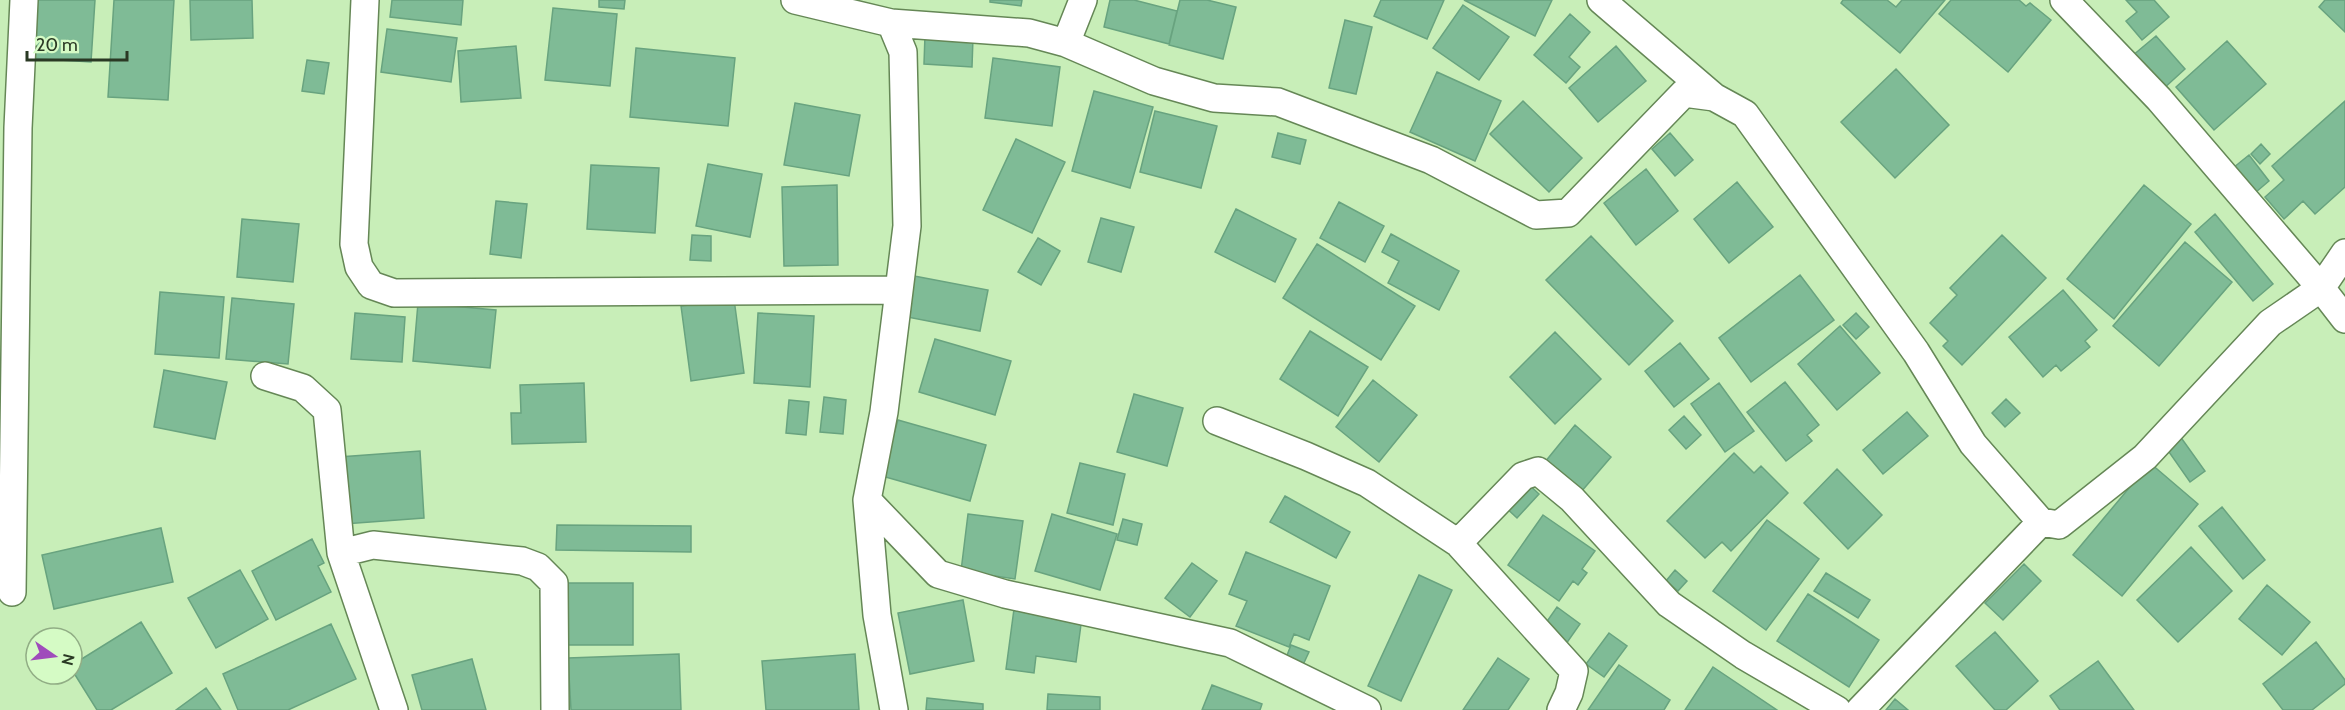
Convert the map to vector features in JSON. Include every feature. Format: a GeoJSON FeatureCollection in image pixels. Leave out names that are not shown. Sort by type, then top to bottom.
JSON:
{"type":"FeatureCollection","features":[{"type":"Feature","properties":{"kind":"street"},"geometry":{"type":"LineString","coordinates":[[12,591],[18,128],[24,0]]}},
{"type":"Feature","properties":{"kind":"street"},"geometry":{"type":"LineString","coordinates":[[366,0],[354,244],[359,267],[371,285],[394,293],[899,290]]}},
{"type":"Feature","properties":{"kind":"street"},"geometry":{"type":"LineString","coordinates":[[795,0],[891,23],[1029,33],[1066,44],[1154,81],[1214,98],[1278,102],[1431,160],[1536,215],[1568,213],[1684,93],[1713,97]]}},
{"type":"Feature","properties":{"kind":"street"},"geometry":{"type":"LineString","coordinates":[[1066,44],[1083,0]]}},
{"type":"Feature","properties":{"kind":"street"},"geometry":{"type":"LineString","coordinates":[[1601,0],[1713,97],[1745,114],[1916,352],[1973,444],[2041,522],[2059,525],[2145,457],[2270,323],[2321,288],[2345,253]]}},
{"type":"Feature","properties":{"kind":"street"},"geometry":{"type":"LineString","coordinates":[[2064,0],[2159,99],[2345,319]]}},
{"type":"Feature","properties":{"kind":"street"},"geometry":{"type":"LineString","coordinates":[[891,23],[903,52],[907,226],[884,412],[867,500],[877,615],[894,710]]}},
{"type":"Feature","properties":{"kind":"street"},"geometry":{"type":"LineString","coordinates":[[265,376],[303,388],[327,410],[341,553],[394,710]]}},
{"type":"Feature","properties":{"kind":"street"},"geometry":{"type":"LineString","coordinates":[[1217,421],[1367,483],[1458,543],[1574,672],[1569,693],[1561,710]]}},
{"type":"Feature","properties":{"kind":"street"},"geometry":{"type":"LineString","coordinates":[[1458,543],[1523,476],[1538,471],[1572,499],[1669,604],[1743,655],[1837,710]]}},
{"type":"Feature","properties":{"kind":"street"},"geometry":{"type":"LineString","coordinates":[[867,500],[938,574],[1005,594],[1230,643],[1367,710]]}},
{"type":"Feature","properties":{"kind":"street"},"geometry":{"type":"LineString","coordinates":[[1860,710],[2041,522]]}},
{"type":"Feature","properties":{"kind":"street"},"geometry":{"type":"LineString","coordinates":[[341,553],[373,545],[522,561],[538,567],[554,583],[555,710]]}},
{"type":"Feature","properties":{"kind":"building"},"geometry":{"type":"Polygon","coordinates":[[[32,0],[95,0],[91,62],[28,58],[32,0]]]}},
{"type":"Feature","properties":{"kind":"building"},"geometry":{"type":"Polygon","coordinates":[[[114,0],[174,0],[168,100],[108,97],[114,0]]]}},
{"type":"Feature","properties":{"kind":"building"},"geometry":{"type":"Polygon","coordinates":[[[190,0],[252,0],[253,38],[191,40],[190,0]]]}},
{"type":"Feature","properties":{"kind":"building"},"geometry":{"type":"Polygon","coordinates":[[[392,0],[463,0],[461,25],[390,17],[392,0]]]}},
{"type":"Feature","properties":{"kind":"building"},"geometry":{"type":"Polygon","coordinates":[[[599,0],[625,0],[624,9],[599,7],[599,0]]]}},
{"type":"Feature","properties":{"kind":"building"},"geometry":{"type":"Polygon","coordinates":[[[990,0],[1022,0],[1021,6],[990,2],[990,0]]]}},
{"type":"Feature","properties":{"kind":"building"},"geometry":{"type":"Polygon","coordinates":[[[1110,0],[1134,0],[1177,11],[1169,44],[1104,27],[1110,0]]]}},
{"type":"Feature","properties":{"kind":"building"},"geometry":{"type":"Polygon","coordinates":[[[1180,0],[1207,0],[1236,7],[1223,59],[1169,45],[1180,0]]]}},
{"type":"Feature","properties":{"kind":"building"},"geometry":{"type":"Polygon","coordinates":[[[1381,0],[1444,0],[1427,39],[1374,16],[1381,0]]]}},
{"type":"Feature","properties":{"kind":"building"},"geometry":{"type":"Polygon","coordinates":[[[1464,0],[1552,0],[1535,36],[1464,0]]]}},
{"type":"Feature","properties":{"kind":"building"},"geometry":{"type":"Polygon","coordinates":[[[1843,0],[1887,0],[1896,7],[1902,0],[1945,0],[1900,53],[1841,3],[1843,0]]]}},
{"type":"Feature","properties":{"kind":"building"},"geometry":{"type":"Polygon","coordinates":[[[1951,0],[2019,0],[2026,6],[2030,3],[2051,20],[2008,72],[1939,14],[1951,0]]]}},
{"type":"Feature","properties":{"kind":"building"},"geometry":{"type":"Polygon","coordinates":[[[2126,0],[2154,0],[2169,17],[2142,40],[2126,21],[2137,12],[2126,0]]]}},
{"type":"Feature","properties":{"kind":"building"},"geometry":{"type":"Polygon","coordinates":[[[2325,0],[2345,0],[2345,32],[2319,7],[2325,0]]]}},
{"type":"Feature","properties":{"kind":"building"},"geometry":{"type":"Polygon","coordinates":[[[1463,5],[1509,37],[1479,80],[1433,48],[1463,5]]]}},
{"type":"Feature","properties":{"kind":"building"},"geometry":{"type":"Polygon","coordinates":[[[553,8],[617,14],[610,86],[545,80],[553,8]]]}},
{"type":"Feature","properties":{"kind":"building"},"geometry":{"type":"Polygon","coordinates":[[[1570,14],[1590,32],[1569,57],[1580,67],[1566,83],[1534,55],[1570,14]]]}},
{"type":"Feature","properties":{"kind":"building"},"geometry":{"type":"Polygon","coordinates":[[[1345,20],[1372,27],[1356,94],[1329,88],[1345,20]]]}},
{"type":"Feature","properties":{"kind":"building"},"geometry":{"type":"Polygon","coordinates":[[[387,29],[457,38],[451,82],[381,72],[387,29]]]}},
{"type":"Feature","properties":{"kind":"building"},"geometry":{"type":"Polygon","coordinates":[[[925,35],[973,38],[972,67],[924,64],[925,35]]]}},
{"type":"Feature","properties":{"kind":"building"},"geometry":{"type":"Polygon","coordinates":[[[2156,36],[2185,69],[2162,90],[2132,56],[2156,36]]]}},
{"type":"Feature","properties":{"kind":"building"},"geometry":{"type":"Polygon","coordinates":[[[2227,41],[2266,84],[2214,130],[2176,87],[2227,41]]]}},
{"type":"Feature","properties":{"kind":"building"},"geometry":{"type":"Polygon","coordinates":[[[516,46],[521,98],[461,102],[458,51],[516,46]]]}},
{"type":"Feature","properties":{"kind":"building"},"geometry":{"type":"Polygon","coordinates":[[[1616,46],[1646,81],[1598,122],[1569,88],[1616,46]]]}},
{"type":"Feature","properties":{"kind":"building"},"geometry":{"type":"Polygon","coordinates":[[[636,48],[735,58],[728,126],[630,117],[636,48]]]}},
{"type":"Feature","properties":{"kind":"building"},"geometry":{"type":"Polygon","coordinates":[[[993,58],[1060,67],[1052,126],[985,118],[993,58]]]}},
{"type":"Feature","properties":{"kind":"building"},"geometry":{"type":"Polygon","coordinates":[[[307,60],[329,63],[324,94],[302,91],[307,60]]]}},
{"type":"Feature","properties":{"kind":"building"},"geometry":{"type":"Polygon","coordinates":[[[1896,69],[1949,125],[1895,178],[1841,122],[1896,69]]]}},
{"type":"Feature","properties":{"kind":"building"},"geometry":{"type":"Polygon","coordinates":[[[1437,72],[1501,101],[1475,161],[1410,132],[1437,72]]]}},
{"type":"Feature","properties":{"kind":"building"},"geometry":{"type":"Polygon","coordinates":[[[1094,91],[1153,107],[1130,188],[1072,171],[1094,91]]]}},
{"type":"Feature","properties":{"kind":"building"},"geometry":{"type":"Polygon","coordinates":[[[1523,101],[1582,158],[1549,192],[1490,134],[1523,101]]]}},
{"type":"Feature","properties":{"kind":"building"},"geometry":{"type":"Polygon","coordinates":[[[2345,101],[2345,187],[2315,214],[2303,201],[2284,219],[2265,197],[2284,180],[2272,166],[2345,101]]]}},
{"type":"Feature","properties":{"kind":"building"},"geometry":{"type":"Polygon","coordinates":[[[795,103],[860,115],[849,176],[784,165],[795,103]]]}},
{"type":"Feature","properties":{"kind":"building"},"geometry":{"type":"Polygon","coordinates":[[[1155,111],[1217,126],[1201,188],[1140,172],[1155,111]]]}},
{"type":"Feature","properties":{"kind":"building"},"geometry":{"type":"Polygon","coordinates":[[[1278,133],[1306,140],[1300,164],[1272,157],[1278,133]]]}},
{"type":"Feature","properties":{"kind":"building"},"geometry":{"type":"Polygon","coordinates":[[[1670,133],[1693,160],[1675,176],[1652,149],[1670,133]]]}},
{"type":"Feature","properties":{"kind":"building"},"geometry":{"type":"Polygon","coordinates":[[[1016,139],[1065,162],[1032,233],[983,210],[1016,139]]]}},
{"type":"Feature","properties":{"kind":"building"},"geometry":{"type":"Polygon","coordinates":[[[2261,144],[2270,154],[2260,164],[2251,154],[2261,144]]]}},
{"type":"Feature","properties":{"kind":"building"},"geometry":{"type":"Polygon","coordinates":[[[2249,155],[2269,181],[2249,198],[2228,172],[2249,155]]]}},
{"type":"Feature","properties":{"kind":"building"},"geometry":{"type":"Polygon","coordinates":[[[708,164],[762,174],[750,237],[696,226],[708,164]]]}},
{"type":"Feature","properties":{"kind":"building"},"geometry":{"type":"Polygon","coordinates":[[[591,165],[659,168],[655,233],[587,229],[591,165]]]}},
{"type":"Feature","properties":{"kind":"building"},"geometry":{"type":"Polygon","coordinates":[[[1646,169],[1678,211],[1636,245],[1604,203],[1646,169]]]}},
{"type":"Feature","properties":{"kind":"building"},"geometry":{"type":"Polygon","coordinates":[[[1737,182],[1773,227],[1729,263],[1694,219],[1737,182]]]}},
{"type":"Feature","properties":{"kind":"building"},"geometry":{"type":"Polygon","coordinates":[[[837,185],[838,265],[784,266],[782,187],[837,185]]]}},
{"type":"Feature","properties":{"kind":"building"},"geometry":{"type":"Polygon","coordinates":[[[2144,185],[2191,224],[2114,319],[2067,279],[2144,185]]]}},
{"type":"Feature","properties":{"kind":"building"},"geometry":{"type":"Polygon","coordinates":[[[496,201],[527,204],[521,258],[490,254],[496,201]]]}},
{"type":"Feature","properties":{"kind":"building"},"geometry":{"type":"Polygon","coordinates":[[[1339,202],[1384,226],[1365,262],[1320,238],[1339,202]]]}},
{"type":"Feature","properties":{"kind":"building"},"geometry":{"type":"Polygon","coordinates":[[[1236,209],[1296,239],[1275,282],[1215,252],[1236,209]]]}},
{"type":"Feature","properties":{"kind":"building"},"geometry":{"type":"Polygon","coordinates":[[[2215,214],[2273,284],[2253,301],[2195,232],[2215,214]]]}},
{"type":"Feature","properties":{"kind":"building"},"geometry":{"type":"Polygon","coordinates":[[[1101,218],[1134,227],[1121,272],[1088,262],[1101,218]]]}},
{"type":"Feature","properties":{"kind":"building"},"geometry":{"type":"Polygon","coordinates":[[[242,219],[299,224],[293,282],[237,277],[242,219]]]}},
{"type":"Feature","properties":{"kind":"building"},"geometry":{"type":"Polygon","coordinates":[[[1391,234],[1459,271],[1439,310],[1388,283],[1399,261],[1382,252],[1391,234]]]}},
{"type":"Feature","properties":{"kind":"building"},"geometry":{"type":"Polygon","coordinates":[[[692,235],[711,236],[711,261],[690,260],[692,235]]]}},
{"type":"Feature","properties":{"kind":"building"},"geometry":{"type":"Polygon","coordinates":[[[2002,235],[2046,278],[1962,365],[1943,346],[1948,341],[1930,323],[1957,295],[1950,288],[2002,235]]]}},
{"type":"Feature","properties":{"kind":"building"},"geometry":{"type":"Polygon","coordinates":[[[1591,236],[1673,321],[1629,365],[1546,280],[1591,236]]]}},
{"type":"Feature","properties":{"kind":"building"},"geometry":{"type":"Polygon","coordinates":[[[1038,238],[1060,251],[1041,285],[1018,272],[1038,238]]]}},
{"type":"Feature","properties":{"kind":"building"},"geometry":{"type":"Polygon","coordinates":[[[2185,242],[2232,282],[2159,366],[2113,326],[2185,242]]]}},
{"type":"Feature","properties":{"kind":"building"},"geometry":{"type":"Polygon","coordinates":[[[1317,244],[1415,306],[1381,360],[1283,298],[1317,244]]]}},
{"type":"Feature","properties":{"kind":"building"},"geometry":{"type":"Polygon","coordinates":[[[909,275],[988,290],[980,331],[902,316],[909,275]]]}},
{"type":"Feature","properties":{"kind":"building"},"geometry":{"type":"Polygon","coordinates":[[[1800,275],[1834,320],[1751,382],[1719,338],[1800,275]]]}},
{"type":"Feature","properties":{"kind":"building"},"geometry":{"type":"Polygon","coordinates":[[[2063,290],[2097,330],[2085,341],[2090,347],[2061,371],[2056,365],[2043,377],[2009,337],[2063,290]]]}},
{"type":"Feature","properties":{"kind":"building"},"geometry":{"type":"Polygon","coordinates":[[[160,292],[224,297],[219,358],[155,354],[160,292]]]}},
{"type":"Feature","properties":{"kind":"building"},"geometry":{"type":"Polygon","coordinates":[[[232,298],[294,304],[288,364],[226,359],[232,298]]]}},
{"type":"Feature","properties":{"kind":"building"},"geometry":{"type":"Polygon","coordinates":[[[734,299],[744,373],[691,381],[681,306],[734,299]]]}},
{"type":"Feature","properties":{"kind":"building"},"geometry":{"type":"Polygon","coordinates":[[[418,303],[496,310],[490,368],[413,361],[418,303]]]}},
{"type":"Feature","properties":{"kind":"building"},"geometry":{"type":"Polygon","coordinates":[[[355,313],[405,317],[402,362],[351,359],[355,313]]]}},
{"type":"Feature","properties":{"kind":"building"},"geometry":{"type":"Polygon","coordinates":[[[758,313],[814,316],[810,387],[754,383],[758,313]]]}},
{"type":"Feature","properties":{"kind":"building"},"geometry":{"type":"Polygon","coordinates":[[[1856,313],[1869,327],[1856,339],[1843,325],[1856,313]]]}},
{"type":"Feature","properties":{"kind":"building"},"geometry":{"type":"Polygon","coordinates":[[[1840,326],[1880,373],[1837,410],[1798,364],[1840,326]]]}},
{"type":"Feature","properties":{"kind":"building"},"geometry":{"type":"Polygon","coordinates":[[[1310,331],[1368,367],[1338,416],[1280,379],[1310,331]]]}},
{"type":"Feature","properties":{"kind":"building"},"geometry":{"type":"Polygon","coordinates":[[[1555,332],[1601,379],[1555,424],[1510,377],[1555,332]]]}},
{"type":"Feature","properties":{"kind":"building"},"geometry":{"type":"Polygon","coordinates":[[[935,339],[1011,361],[995,415],[919,392],[935,339]]]}},
{"type":"Feature","properties":{"kind":"building"},"geometry":{"type":"Polygon","coordinates":[[[1680,343],[1709,379],[1674,407],[1645,371],[1680,343]]]}},
{"type":"Feature","properties":{"kind":"building"},"geometry":{"type":"Polygon","coordinates":[[[164,370],[227,382],[215,439],[154,427],[164,370]]]}},
{"type":"Feature","properties":{"kind":"building"},"geometry":{"type":"Polygon","coordinates":[[[1373,380],[1417,415],[1379,462],[1336,427],[1373,380]]]}},
{"type":"Feature","properties":{"kind":"building"},"geometry":{"type":"Polygon","coordinates":[[[1785,382],[1819,425],[1807,435],[1812,441],[1786,461],[1747,412],[1785,382]]]}},
{"type":"Feature","properties":{"kind":"building"},"geometry":{"type":"Polygon","coordinates":[[[584,383],[586,442],[512,444],[511,413],[521,413],[520,385],[584,383]]]}},
{"type":"Feature","properties":{"kind":"building"},"geometry":{"type":"Polygon","coordinates":[[[1719,383],[1754,431],[1725,452],[1691,404],[1719,383]]]}},
{"type":"Feature","properties":{"kind":"building"},"geometry":{"type":"Polygon","coordinates":[[[1134,394],[1183,408],[1167,466],[1117,452],[1134,394]]]}},
{"type":"Feature","properties":{"kind":"building"},"geometry":{"type":"Polygon","coordinates":[[[824,397],[846,400],[843,434],[820,432],[824,397]]]}},
{"type":"Feature","properties":{"kind":"building"},"geometry":{"type":"Polygon","coordinates":[[[2006,399],[2020,413],[2005,427],[1992,413],[2006,399]]]}},
{"type":"Feature","properties":{"kind":"building"},"geometry":{"type":"Polygon","coordinates":[[[789,400],[809,402],[806,435],[786,433],[789,400]]]}},
{"type":"Feature","properties":{"kind":"building"},"geometry":{"type":"Polygon","coordinates":[[[1907,412],[1928,436],[1883,474],[1863,450],[1907,412]]]}},
{"type":"Feature","properties":{"kind":"building"},"geometry":{"type":"Polygon","coordinates":[[[1684,416],[1701,435],[1686,449],[1669,430],[1684,416]]]}},
{"type":"Feature","properties":{"kind":"building"},"geometry":{"type":"Polygon","coordinates":[[[898,420],[986,445],[970,501],[882,476],[898,420]]]}},
{"type":"Feature","properties":{"kind":"building"},"geometry":{"type":"Polygon","coordinates":[[[1575,425],[1611,457],[1581,492],[1545,462],[1575,425]]]}},
{"type":"Feature","properties":{"kind":"building"},"geometry":{"type":"Polygon","coordinates":[[[2177,432],[2205,471],[2190,482],[2162,442],[2177,432]]]}},
{"type":"Feature","properties":{"kind":"building"},"geometry":{"type":"Polygon","coordinates":[[[420,451],[424,518],[344,524],[339,457],[420,451]]]}},
{"type":"Feature","properties":{"kind":"building"},"geometry":{"type":"Polygon","coordinates":[[[1734,453],[1754,473],[1761,466],[1788,493],[1731,551],[1722,542],[1705,558],[1667,521],[1734,453]]]}},
{"type":"Feature","properties":{"kind":"building"},"geometry":{"type":"Polygon","coordinates":[[[1080,463],[1125,474],[1113,525],[1067,513],[1080,463]]]}},
{"type":"Feature","properties":{"kind":"building"},"geometry":{"type":"Polygon","coordinates":[[[2150,463],[2198,504],[2122,596],[2073,555],[2150,463]]]}},
{"type":"Feature","properties":{"kind":"building"},"geometry":{"type":"Polygon","coordinates":[[[1837,469],[1882,515],[1848,549],[1804,503],[1837,469]]]}},
{"type":"Feature","properties":{"kind":"building"},"geometry":{"type":"Polygon","coordinates":[[[1524,480],[1539,494],[1517,518],[1502,504],[1524,480]]]}},
{"type":"Feature","properties":{"kind":"building"},"geometry":{"type":"Polygon","coordinates":[[[1285,496],[1350,532],[1336,558],[1270,522],[1285,496]]]}},
{"type":"Feature","properties":{"kind":"building"},"geometry":{"type":"Polygon","coordinates":[[[2222,507],[2265,560],[2243,579],[2199,526],[2222,507]]]}},
{"type":"Feature","properties":{"kind":"building"},"geometry":{"type":"Polygon","coordinates":[[[968,514],[1023,521],[1015,579],[961,571],[968,514]]]}},
{"type":"Feature","properties":{"kind":"building"},"geometry":{"type":"Polygon","coordinates":[[[1052,514],[1117,534],[1100,590],[1035,571],[1052,514]]]}},
{"type":"Feature","properties":{"kind":"building"},"geometry":{"type":"Polygon","coordinates":[[[1543,515],[1595,551],[1582,569],[1587,573],[1578,585],[1573,581],[1559,601],[1508,565],[1543,515]]]}},
{"type":"Feature","properties":{"kind":"building"},"geometry":{"type":"Polygon","coordinates":[[[1123,519],[1142,524],[1137,545],[1117,540],[1123,519]]]}},
{"type":"Feature","properties":{"kind":"building"},"geometry":{"type":"Polygon","coordinates":[[[1767,520],[1819,559],[1766,630],[1713,591],[1767,520]]]}},
{"type":"Feature","properties":{"kind":"building"},"geometry":{"type":"Polygon","coordinates":[[[557,525],[691,526],[691,552],[556,550],[557,525]]]}},
{"type":"Feature","properties":{"kind":"building"},"geometry":{"type":"Polygon","coordinates":[[[161,528],[173,582],[54,609],[42,555],[161,528]]]}},
{"type":"Feature","properties":{"kind":"building"},"geometry":{"type":"Polygon","coordinates":[[[312,539],[324,563],[318,566],[331,592],[276,620],[252,571],[312,539]]]}},
{"type":"Feature","properties":{"kind":"building"},"geometry":{"type":"Polygon","coordinates":[[[2191,547],[2232,591],[2178,642],[2137,600],[2191,547]]]}},
{"type":"Feature","properties":{"kind":"building"},"geometry":{"type":"Polygon","coordinates":[[[1246,552],[1330,586],[1309,640],[1294,634],[1289,647],[1236,626],[1247,601],[1229,594],[1246,552]]]}},
{"type":"Feature","properties":{"kind":"building"},"geometry":{"type":"Polygon","coordinates":[[[1192,563],[1217,581],[1190,617],[1165,598],[1192,563]]]}},
{"type":"Feature","properties":{"kind":"building"},"geometry":{"type":"Polygon","coordinates":[[[2024,564],[2041,581],[2003,620],[1985,603],[2024,564]]]}},
{"type":"Feature","properties":{"kind":"building"},"geometry":{"type":"Polygon","coordinates":[[[240,570],[268,619],[216,648],[188,598],[240,570]]]}},
{"type":"Feature","properties":{"kind":"building"},"geometry":{"type":"Polygon","coordinates":[[[1675,570],[1687,581],[1678,591],[1666,581],[1675,570]]]}},
{"type":"Feature","properties":{"kind":"building"},"geometry":{"type":"Polygon","coordinates":[[[1826,573],[1870,600],[1858,618],[1814,591],[1826,573]]]}},
{"type":"Feature","properties":{"kind":"building"},"geometry":{"type":"Polygon","coordinates":[[[1419,575],[1452,590],[1401,701],[1368,686],[1419,575]]]}},
{"type":"Feature","properties":{"kind":"building"},"geometry":{"type":"Polygon","coordinates":[[[565,583],[633,583],[633,645],[564,645],[565,583]]]}},
{"type":"Feature","properties":{"kind":"building"},"geometry":{"type":"Polygon","coordinates":[[[2267,585],[2310,622],[2282,655],[2239,619],[2267,585]]]}},
{"type":"Feature","properties":{"kind":"building"},"geometry":{"type":"Polygon","coordinates":[[[1808,594],[1879,640],[1849,687],[1777,641],[1808,594]]]}},
{"type":"Feature","properties":{"kind":"building"},"geometry":{"type":"Polygon","coordinates":[[[963,600],[974,661],[910,674],[898,613],[963,600]]]}},
{"type":"Feature","properties":{"kind":"building"},"geometry":{"type":"Polygon","coordinates":[[[1557,607],[1580,624],[1566,644],[1543,627],[1557,607]]]}},
{"type":"Feature","properties":{"kind":"building"},"geometry":{"type":"Polygon","coordinates":[[[1014,609],[1082,617],[1076,662],[1036,656],[1034,673],[1006,669],[1014,609]]]}},
{"type":"Feature","properties":{"kind":"building"},"geometry":{"type":"Polygon","coordinates":[[[141,622],[172,673],[111,710],[97,710],[82,686],[84,686],[84,658],[141,622]]]}},
{"type":"Feature","properties":{"kind":"building"},"geometry":{"type":"Polygon","coordinates":[[[331,624],[356,679],[288,710],[238,710],[223,674],[331,624]]]}},
{"type":"Feature","properties":{"kind":"building"},"geometry":{"type":"Polygon","coordinates":[[[1995,632],[2038,681],[2006,710],[1995,710],[1956,666],[1995,632]]]}},
{"type":"Feature","properties":{"kind":"building"},"geometry":{"type":"Polygon","coordinates":[[[1609,633],[1627,646],[1604,677],[1586,664],[1609,633]]]}},
{"type":"Feature","properties":{"kind":"building"},"geometry":{"type":"Polygon","coordinates":[[[2316,642],[2345,680],[2345,684],[2312,710],[2283,710],[2263,684],[2316,642]]]}},
{"type":"Feature","properties":{"kind":"building"},"geometry":{"type":"Polygon","coordinates":[[[1291,645],[1309,652],[1301,669],[1284,663],[1291,645]]]}},
{"type":"Feature","properties":{"kind":"building"},"geometry":{"type":"Polygon","coordinates":[[[679,654],[681,710],[571,710],[568,658],[679,654]]]}},
{"type":"Feature","properties":{"kind":"building"},"geometry":{"type":"Polygon","coordinates":[[[855,654],[859,710],[766,710],[762,661],[855,654]]]}},
{"type":"Feature","properties":{"kind":"building"},"geometry":{"type":"Polygon","coordinates":[[[1498,658],[1529,679],[1508,710],[1463,710],[1498,658]]]}},
{"type":"Feature","properties":{"kind":"building"},"geometry":{"type":"Polygon","coordinates":[[[472,659],[486,710],[422,710],[412,675],[472,659]]]}},
{"type":"Feature","properties":{"kind":"building"},"geometry":{"type":"Polygon","coordinates":[[[2098,661],[2134,710],[2060,710],[2050,696],[2098,661]]]}},
{"type":"Feature","properties":{"kind":"building"},"geometry":{"type":"Polygon","coordinates":[[[1619,665],[1670,700],[1664,710],[1588,710],[1619,665]]]}},
{"type":"Feature","properties":{"kind":"building"},"geometry":{"type":"Polygon","coordinates":[[[1713,667],[1777,710],[1685,710],[1713,667]]]}},
{"type":"Feature","properties":{"kind":"building"},"geometry":{"type":"Polygon","coordinates":[[[1212,685],[1262,704],[1260,710],[1202,710],[1212,685]]]}},
{"type":"Feature","properties":{"kind":"building"},"geometry":{"type":"Polygon","coordinates":[[[206,688],[221,710],[176,710],[206,688]]]}},
{"type":"Feature","properties":{"kind":"building"},"geometry":{"type":"Polygon","coordinates":[[[1048,694],[1100,697],[1100,710],[1047,710],[1048,694]]]}},
{"type":"Feature","properties":{"kind":"building"},"geometry":{"type":"Polygon","coordinates":[[[927,698],[983,704],[983,710],[926,710],[927,698]]]}},
{"type":"Feature","properties":{"kind":"building"},"geometry":{"type":"Polygon","coordinates":[[[1895,699],[1908,710],[1886,710],[1895,699]]]}}]}
